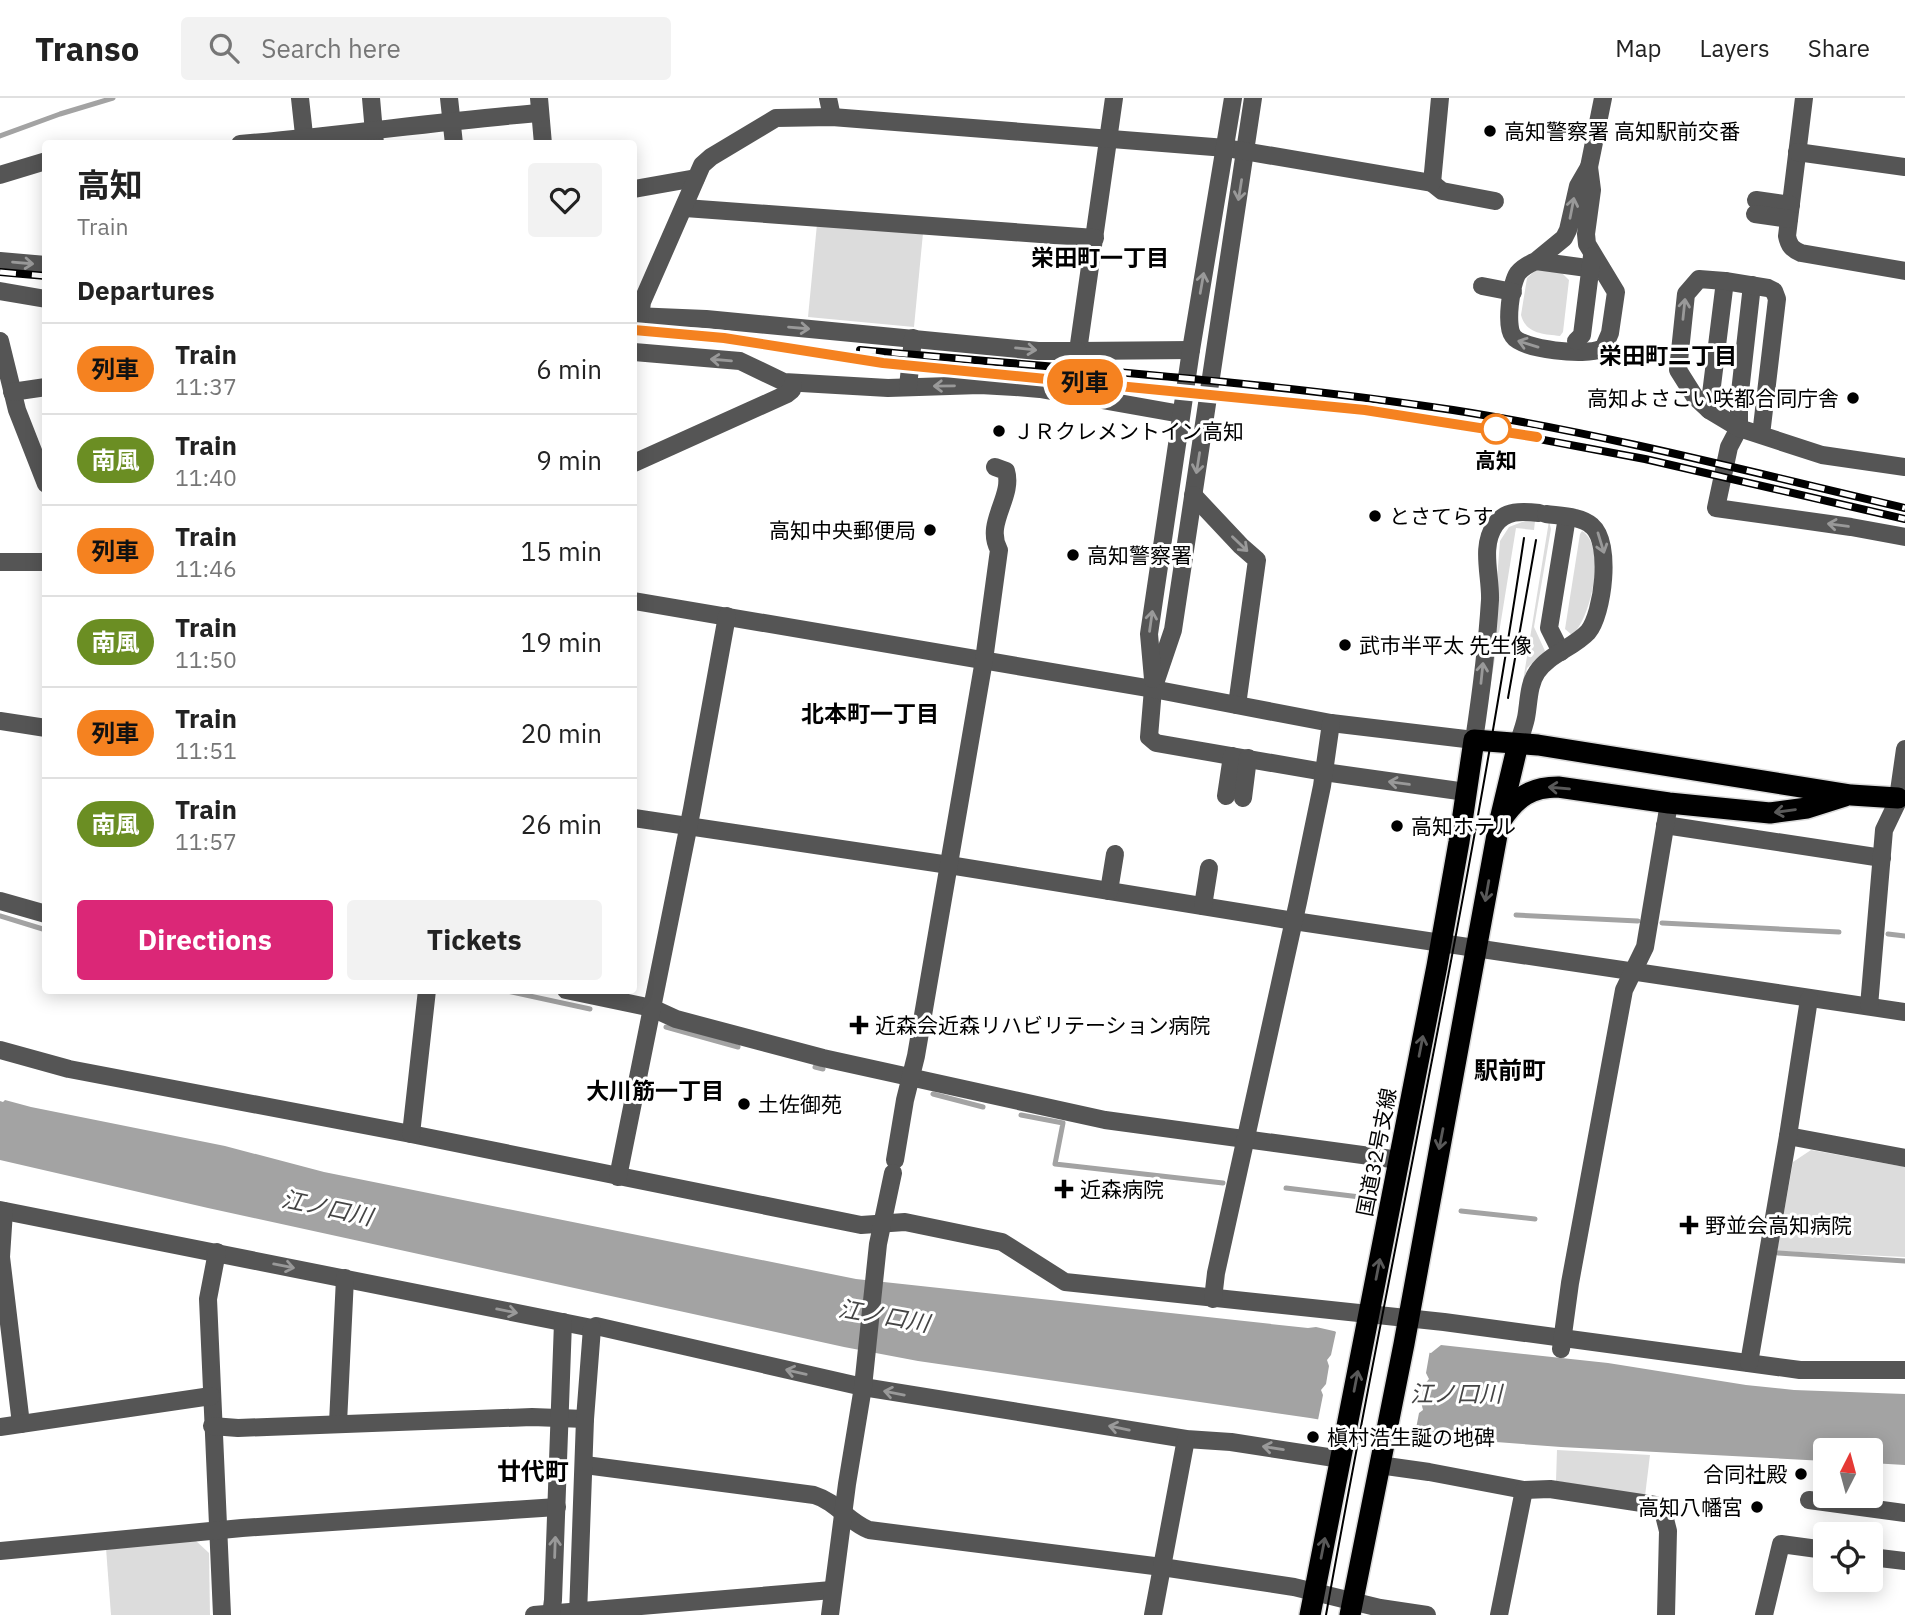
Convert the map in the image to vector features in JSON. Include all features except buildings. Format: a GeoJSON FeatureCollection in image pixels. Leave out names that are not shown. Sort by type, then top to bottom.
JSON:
{"type":"FeatureCollection","features":[{"type":"Feature","properties":{"kind":"highway"},"geometry":{"type":"LineString","coordinates":[[1474,740],[1538,745],[1851,795],[1902,792]]}},
{"type":"Feature","properties":{"kind":"highway","name":"国道32号支線"},"geometry":{"type":"LineString","coordinates":[[1310,1615],[1441,943],[1474,740]]}},
{"type":"Feature","properties":{"kind":"highway"},"geometry":{"type":"LineString","coordinates":[[1351,1608],[1404,1344],[1499,824],[1518,744]]}},
{"type":"Feature","properties":{"kind":"highway"},"geometry":{"type":"LineString","coordinates":[[1499,824],[1510,807],[1530,791],[1541,787],[1770,813],[1807,808],[1851,795]]}},
{"type":"Feature","properties":{"kind":"street"},"geometry":{"type":"LineString","coordinates":[[300,98],[304,140]]}},
{"type":"Feature","properties":{"kind":"street"},"geometry":{"type":"LineString","coordinates":[[371,98],[374,137]]}},
{"type":"Feature","properties":{"kind":"street"},"geometry":{"type":"LineString","coordinates":[[449,98],[454,140]]}},
{"type":"Feature","properties":{"kind":"street"},"geometry":{"type":"LineString","coordinates":[[828,98],[832,117]]}},
{"type":"Feature","properties":{"kind":"street"},"geometry":{"type":"LineString","coordinates":[[1078,351],[1114,98]]}},
{"type":"Feature","properties":{"kind":"street"},"geometry":{"type":"LineString","coordinates":[[1233,98],[1191,350],[1149,634],[1153,689],[1148,732],[1150,740],[1324,772],[1466,792]]}},
{"type":"Feature","properties":{"kind":"street"},"geometry":{"type":"LineString","coordinates":[[1153,689],[1173,630],[1252,98]]}},
{"type":"Feature","properties":{"kind":"street"},"geometry":{"type":"LineString","coordinates":[[1432,183],[1440,98]]}},
{"type":"Feature","properties":{"kind":"street"},"geometry":{"type":"LineString","coordinates":[[1589,167],[1592,190],[1587,244],[1595,263],[1616,292],[1608,340],[1604,347],[1595,352],[1573,346],[1534,347],[1511,334],[1509,324],[1514,282],[1520,271],[1564,238],[1568,230],[1578,186],[1589,167],[1603,98]]}},
{"type":"Feature","properties":{"kind":"street"},"geometry":{"type":"LineString","coordinates":[[1804,98],[1788,243],[1792,249],[1801,253],[1905,271]]}},
{"type":"Feature","properties":{"kind":"street"},"geometry":{"type":"LineString","coordinates":[[322,140],[374,137],[539,105],[543,140]]}},
{"type":"Feature","properties":{"kind":"street"},"geometry":{"type":"LineString","coordinates":[[1191,350],[1038,351],[706,319],[637,309],[685,208],[702,165],[776,118],[832,117],[1245,150],[1432,183],[1442,191],[1495,201]]}},
{"type":"Feature","properties":{"kind":"street"},"geometry":{"type":"LineString","coordinates":[[1797,152],[1905,167]]}},
{"type":"Feature","properties":{"kind":"street"},"geometry":{"type":"LineString","coordinates":[[0,175],[42,162]]}},
{"type":"Feature","properties":{"kind":"street"},"geometry":{"type":"LineString","coordinates":[[637,188],[696,178]]}},
{"type":"Feature","properties":{"kind":"street"},"geometry":{"type":"LineString","coordinates":[[1755,207],[1790,212]]}},
{"type":"Feature","properties":{"kind":"street"},"geometry":{"type":"LineString","coordinates":[[685,208],[1095,238]]}},
{"type":"Feature","properties":{"kind":"street"},"geometry":{"type":"LineString","coordinates":[[0,261],[42,265]]}},
{"type":"Feature","properties":{"kind":"street"},"geometry":{"type":"LineString","coordinates":[[1536,261],[1570,266],[1595,263]]}},
{"type":"Feature","properties":{"kind":"street"},"geometry":{"type":"LineString","coordinates":[[1573,346],[1582,335],[1595,263]]}},
{"type":"Feature","properties":{"kind":"street"},"geometry":{"type":"LineString","coordinates":[[1570,266],[1578,283],[1573,346]]}},
{"type":"Feature","properties":{"kind":"street"},"geometry":{"type":"LineString","coordinates":[[1761,435],[1777,299],[1774,292],[1768,288],[1699,279],[1686,294],[1678,370],[1695,397],[1709,410],[1739,428],[1822,455],[1905,467]]}},
{"type":"Feature","properties":{"kind":"street"},"geometry":{"type":"LineString","coordinates":[[1709,410],[1725,281]]}},
{"type":"Feature","properties":{"kind":"street"},"geometry":{"type":"LineString","coordinates":[[1752,285],[1739,401],[1739,428],[1728,447],[1716,508],[1905,537]]}},
{"type":"Feature","properties":{"kind":"street"},"geometry":{"type":"LineString","coordinates":[[1482,286],[1513,292]]}},
{"type":"Feature","properties":{"kind":"street"},"geometry":{"type":"LineString","coordinates":[[0,291],[42,298]]}},
{"type":"Feature","properties":{"kind":"street"},"geometry":{"type":"LineString","coordinates":[[908,387],[913,338]]}},
{"type":"Feature","properties":{"kind":"street"},"geometry":{"type":"LineString","coordinates":[[0,341],[12,392],[42,475]]}},
{"type":"Feature","properties":{"kind":"street"},"geometry":{"type":"LineString","coordinates":[[637,352],[740,361],[777,380],[793,383],[908,387],[980,385],[1040,389],[1181,414]]}},
{"type":"Feature","properties":{"kind":"street"},"geometry":{"type":"LineString","coordinates":[[637,462],[787,394],[792,390],[793,383]]}},
{"type":"Feature","properties":{"kind":"street"},"geometry":{"type":"LineString","coordinates":[[12,392],[42,388]]}},
{"type":"Feature","properties":{"kind":"street"},"geometry":{"type":"LineString","coordinates":[[830,1615],[863,1387],[878,1244],[911,1077],[984,660],[999,550],[995,541],[998,509],[1004,501],[1008,475],[1006,471],[995,467]]}},
{"type":"Feature","properties":{"kind":"street"},"geometry":{"type":"LineString","coordinates":[[1193,495],[1257,560],[1237,705]]}},
{"type":"Feature","properties":{"kind":"street"},"geometry":{"type":"LineString","coordinates":[[637,601],[1153,689],[1331,723],[1474,740],[1490,596],[1487,562],[1490,535],[1499,521],[1513,512],[1542,513],[1583,520],[1598,532],[1605,553],[1597,612],[1591,627],[1580,639],[1543,665],[1533,678],[1526,719],[1518,744]]}},
{"type":"Feature","properties":{"kind":"street"},"geometry":{"type":"LineString","coordinates":[[1561,652],[1549,628],[1567,517]]}},
{"type":"Feature","properties":{"kind":"street"},"geometry":{"type":"LineString","coordinates":[[0,562],[42,562]]}},
{"type":"Feature","properties":{"kind":"street"},"geometry":{"type":"LineString","coordinates":[[618,1177],[727,616]]}},
{"type":"Feature","properties":{"kind":"street"},"geometry":{"type":"LineString","coordinates":[[0,721],[42,727]]}},
{"type":"Feature","properties":{"kind":"street"},"geometry":{"type":"LineString","coordinates":[[1213,1299],[1216,1273],[1294,921],[1324,772],[1331,723]]}},
{"type":"Feature","properties":{"kind":"street"},"geometry":{"type":"LineString","coordinates":[[1869,1006],[1884,830],[1902,792],[1905,749]]}},
{"type":"Feature","properties":{"kind":"street"},"geometry":{"type":"LineString","coordinates":[[1234,797],[1240,757]]}},
{"type":"Feature","properties":{"kind":"street"},"geometry":{"type":"LineString","coordinates":[[1562,1343],[1570,1283],[1624,990],[1646,947],[1669,803]]}},
{"type":"Feature","properties":{"kind":"street"},"geometry":{"type":"LineString","coordinates":[[637,818],[1294,921],[1905,1012]]}},
{"type":"Feature","properties":{"kind":"street"},"geometry":{"type":"LineString","coordinates":[[1665,825],[1882,858]]}},
{"type":"Feature","properties":{"kind":"street"},"geometry":{"type":"LineString","coordinates":[[1109,891],[1115,854]]}},
{"type":"Feature","properties":{"kind":"street"},"geometry":{"type":"LineString","coordinates":[[1203,906],[1209,869]]}},
{"type":"Feature","properties":{"kind":"street"},"geometry":{"type":"LineString","coordinates":[[0,901],[42,913]]}},
{"type":"Feature","properties":{"kind":"street"},"geometry":{"type":"LineString","coordinates":[[411,1134],[427,994]]}},
{"type":"Feature","properties":{"kind":"street"},"geometry":{"type":"LineString","coordinates":[[585,994],[652,1008],[676,1019],[823,1058],[1105,1120],[1399,1160]]}},
{"type":"Feature","properties":{"kind":"street"},"geometry":{"type":"LineString","coordinates":[[1749,1363],[1809,999]]}},
{"type":"Feature","properties":{"kind":"street"},"geometry":{"type":"LineString","coordinates":[[0,1050],[69,1069],[411,1134],[862,1225],[905,1222],[1002,1242],[1065,1282],[1407,1318],[1562,1343],[1582,1341],[1800,1370],[1905,1370]]}},
{"type":"Feature","properties":{"kind":"street"},"geometry":{"type":"LineString","coordinates":[[1788,1136],[1905,1158]]}},
{"type":"Feature","properties":{"kind":"street"},"geometry":{"type":"LineString","coordinates":[[21,1424],[1,1257],[2,1210],[592,1328],[596,1326],[863,1387],[1186,1439],[1231,1442],[1341,1459]]}},
{"type":"Feature","properties":{"kind":"street"},"geometry":{"type":"LineString","coordinates":[[217,1252],[208,1299],[222,1615]]}},
{"type":"Feature","properties":{"kind":"street"},"geometry":{"type":"LineString","coordinates":[[338,1423],[345,1278]]}},
{"type":"Feature","properties":{"kind":"street"},"geometry":{"type":"LineString","coordinates":[[563,1322],[557,1507],[545,1615],[832,1590]]}},
{"type":"Feature","properties":{"kind":"street"},"geometry":{"type":"LineString","coordinates":[[578,1613],[585,1419],[592,1328]]}},
{"type":"Feature","properties":{"kind":"street"},"geometry":{"type":"LineString","coordinates":[[0,1427],[211,1396]]}},
{"type":"Feature","properties":{"kind":"street"},"geometry":{"type":"LineString","coordinates":[[212,1426],[238,1428],[338,1423],[585,1419]]}},
{"type":"Feature","properties":{"kind":"street"},"geometry":{"type":"LineString","coordinates":[[1153,1615],[1186,1439]]}},
{"type":"Feature","properties":{"kind":"street"},"geometry":{"type":"LineString","coordinates":[[585,1465],[814,1495],[832,1502],[844,1514],[869,1530],[1162,1567],[1315,1592],[1351,1608],[1427,1615]]}},
{"type":"Feature","properties":{"kind":"street"},"geometry":{"type":"LineString","coordinates":[[1379,1465],[1524,1490],[1550,1489],[1655,1506],[1664,1515],[1668,1531],[1666,1615]]}},
{"type":"Feature","properties":{"kind":"street"},"geometry":{"type":"LineString","coordinates":[[1499,1615],[1524,1490]]}},
{"type":"Feature","properties":{"kind":"street"},"geometry":{"type":"LineString","coordinates":[[1809,1500],[1905,1513]]}},
{"type":"Feature","properties":{"kind":"street"},"geometry":{"type":"LineString","coordinates":[[0,1551],[218,1531],[557,1507]]}},
{"type":"Feature","properties":{"kind":"street"},"geometry":{"type":"LineString","coordinates":[[1764,1615],[1781,1544],[1813,1548]]}},
{"type":"Feature","properties":{"kind":"street"},"geometry":{"type":"LineString","coordinates":[[1883,1558],[1905,1561]]}},
{"type":"Feature","properties":{"kind":"shaded area"},"geometry":{"type":"Polygon","coordinates":[[[817,224],[923,233],[914,327],[808,317],[817,224]]]}},
{"type":"Feature","properties":{"kind":"shaded area"},"geometry":{"type":"Polygon","coordinates":[[[1537,269],[1559,270],[1569,280],[1563,332],[1560,336],[1531,329],[1523,321],[1521,315],[1527,278],[1537,269]]]}},
{"type":"Feature","properties":{"kind":"shaded area"},"geometry":{"type":"Polygon","coordinates":[[[1527,520],[1535,521],[1534,530],[1516,528],[1487,707],[1500,541],[1509,527],[1527,520]]]}},
{"type":"Feature","properties":{"kind":"shaded area"},"geometry":{"type":"Polygon","coordinates":[[[1549,521],[1551,529],[1534,627],[1545,651],[1527,668],[1518,712],[1549,521]]]}},
{"type":"Feature","properties":{"kind":"shaded area"},"geometry":{"type":"Polygon","coordinates":[[[1582,531],[1590,539],[1594,551],[1594,583],[1585,614],[1572,635],[1565,629],[1582,531]]]}},
{"type":"Feature","properties":{"kind":"shaded area"},"geometry":{"type":"Polygon","coordinates":[[[1811,1150],[1905,1167],[1905,1257],[1777,1251],[1793,1162],[1811,1150]]]}},
{"type":"Feature","properties":{"kind":"shaded area"},"geometry":{"type":"Polygon","coordinates":[[[1557,1450],[1650,1455],[1645,1496],[1556,1481],[1557,1450]]]}},
{"type":"Feature","properties":{"kind":"shaded area"},"geometry":{"type":"Polygon","coordinates":[[[195,1540],[209,1553],[210,1615],[111,1615],[106,1548],[195,1540]]]}},
{"type":"Feature","properties":{"kind":"water","name":"江ノ口川"},"geometry":{"type":"Polygon","coordinates":[[[5,1100],[225,1146],[324,1172],[856,1279],[1316,1327],[1431,1353],[1441,1345],[1608,1363],[1746,1385],[1794,1390],[1905,1394],[1905,1465],[1883,1464],[1883,1438],[1813,1438],[1813,1460],[1416,1436],[918,1361],[844,1347],[0,1160],[0,1101],[5,1100]]]}},
{"type":"Feature","properties":{"kind":"pier"},"geometry":{"type":"Polygon","coordinates":[[[1334,1330],[1430,1350],[1426,1373],[1429,1379],[1424,1385],[1421,1402],[1423,1410],[1419,1413],[1414,1439],[1318,1420],[1323,1395],[1321,1390],[1326,1384],[1329,1366],[1327,1360],[1331,1355],[1336,1332],[1334,1330]]]}},
{"type":"Feature","properties":{"kind":"waterway"},"geometry":{"type":"LineString","coordinates":[[0,136],[113,98]]}},
{"type":"Feature","properties":{"kind":"waterway"},"geometry":{"type":"LineString","coordinates":[[1516,915],[1638,921]]}},
{"type":"Feature","properties":{"kind":"waterway"},"geometry":{"type":"LineString","coordinates":[[0,916],[42,929]]}},
{"type":"Feature","properties":{"kind":"waterway"},"geometry":{"type":"LineString","coordinates":[[1662,923],[1839,932]]}},
{"type":"Feature","properties":{"kind":"waterway"},"geometry":{"type":"LineString","coordinates":[[1888,934],[1905,936]]}},
{"type":"Feature","properties":{"kind":"waterway"},"geometry":{"type":"LineString","coordinates":[[521,994],[590,1009]]}},
{"type":"Feature","properties":{"kind":"waterway"},"geometry":{"type":"LineString","coordinates":[[666,1027],[738,1047]]}},
{"type":"Feature","properties":{"kind":"waterway"},"geometry":{"type":"LineString","coordinates":[[815,1067],[823,1069]]}},
{"type":"Feature","properties":{"kind":"waterway"},"geometry":{"type":"LineString","coordinates":[[933,1094],[983,1107]]}},
{"type":"Feature","properties":{"kind":"waterway"},"geometry":{"type":"LineString","coordinates":[[1021,1115],[1063,1123],[1055,1164],[1223,1183]]}},
{"type":"Feature","properties":{"kind":"waterway"},"geometry":{"type":"LineString","coordinates":[[1286,1188],[1360,1197]]}},
{"type":"Feature","properties":{"kind":"waterway"},"geometry":{"type":"LineString","coordinates":[[1461,1211],[1535,1219]]}},
{"type":"Feature","properties":{"kind":"waterway"},"geometry":{"type":"LineString","coordinates":[[1778,1253],[1905,1261]]}},
{"type":"Feature","properties":{"kind":"tram line"},"geometry":{"type":"LineString","coordinates":[[1326,1615],[1479,808],[1524,538]]}},
{"type":"Feature","properties":{"kind":"tram line"},"geometry":{"type":"LineString","coordinates":[[1508,698],[1536,540]]}},
{"type":"Feature","properties":{"kind":"railway"},"geometry":{"type":"LineString","coordinates":[[0,272],[42,276]]}},
{"type":"Feature","properties":{"kind":"railway"},"geometry":{"type":"LineString","coordinates":[[637,330],[724,338],[883,363],[1233,395],[1443,421],[1645,459],[1905,519]]}},
{"type":"Feature","properties":{"kind":"railway"},"geometry":{"type":"LineString","coordinates":[[860,350],[1305,390],[1453,410],[1623,442],[1905,508]]}},
{"type":"Feature","properties":{"kind":"train","name":"列車"},"geometry":{"type":"LineString","coordinates":[[637,330],[724,338],[883,363],[1365,410],[1537,437]]}},
{"type":"Feature","properties":{"kind":"place","name":"高知警察署 高知駅前交番"},"geometry":{"type":"Point","coordinates":[1490,131]}},
{"type":"Feature","properties":{"kind":"place","name":"高知よさこい咲都合同庁舎"},"geometry":{"type":"Point","coordinates":[1853,398]}},
{"type":"Feature","properties":{"kind":"place","name":"高知"},"geometry":{"type":"Point","coordinates":[1496,429]}},
{"type":"Feature","properties":{"kind":"place","name":"ＪＲクレメントイン高知"},"geometry":{"type":"Point","coordinates":[999,431]}},
{"type":"Feature","properties":{"kind":"place","name":"とさてらす"},"geometry":{"type":"Point","coordinates":[1375,516]}},
{"type":"Feature","properties":{"kind":"place","name":"高知中央郵便局"},"geometry":{"type":"Point","coordinates":[930,530]}},
{"type":"Feature","properties":{"kind":"place","name":"高知警察署"},"geometry":{"type":"Point","coordinates":[1073,555]}},
{"type":"Feature","properties":{"kind":"place","name":"武市半平太 先生像"},"geometry":{"type":"Point","coordinates":[1345,645]}},
{"type":"Feature","properties":{"kind":"place","name":"高知ホテル"},"geometry":{"type":"Point","coordinates":[1397,826]}},
{"type":"Feature","properties":{"kind":"place","name":"近森会近森リハビリテーション病院"},"geometry":{"type":"Point","coordinates":[859,1025]}},
{"type":"Feature","properties":{"kind":"place","name":"土佐御苑"},"geometry":{"type":"Point","coordinates":[744,1104]}},
{"type":"Feature","properties":{"kind":"place","name":"近森病院"},"geometry":{"type":"Point","coordinates":[1064,1189]}},
{"type":"Feature","properties":{"kind":"place","name":"野並会高知病院"},"geometry":{"type":"Point","coordinates":[1689,1225]}},
{"type":"Feature","properties":{"kind":"place","name":"槇村浩生誕の地碑"},"geometry":{"type":"Point","coordinates":[1313,1437]}},
{"type":"Feature","properties":{"kind":"place","name":"合同社殿"},"geometry":{"type":"Point","coordinates":[1801,1474]}},
{"type":"Feature","properties":{"kind":"place","name":"高知八幡宮"},"geometry":{"type":"Point","coordinates":[1757,1507]}},
{"type":"Feature","properties":{"kind":"district","name":"栄田町一丁目"},"geometry":{"type":"Point","coordinates":[1100,257]}},
{"type":"Feature","properties":{"kind":"district","name":"栄田町二丁目"},"geometry":{"type":"Point","coordinates":[1668,355]}},
{"type":"Feature","properties":{"kind":"district","name":"北本町一丁目"},"geometry":{"type":"Point","coordinates":[870,713]}},
{"type":"Feature","properties":{"kind":"district","name":"駅前町"},"geometry":{"type":"Point","coordinates":[1510,1070]}},
{"type":"Feature","properties":{"kind":"district","name":"大川筋一丁目"},"geometry":{"type":"Point","coordinates":[655,1090]}},
{"type":"Feature","properties":{"kind":"district","name":"廿代町"},"geometry":{"type":"Point","coordinates":[533,1471]}}]}
